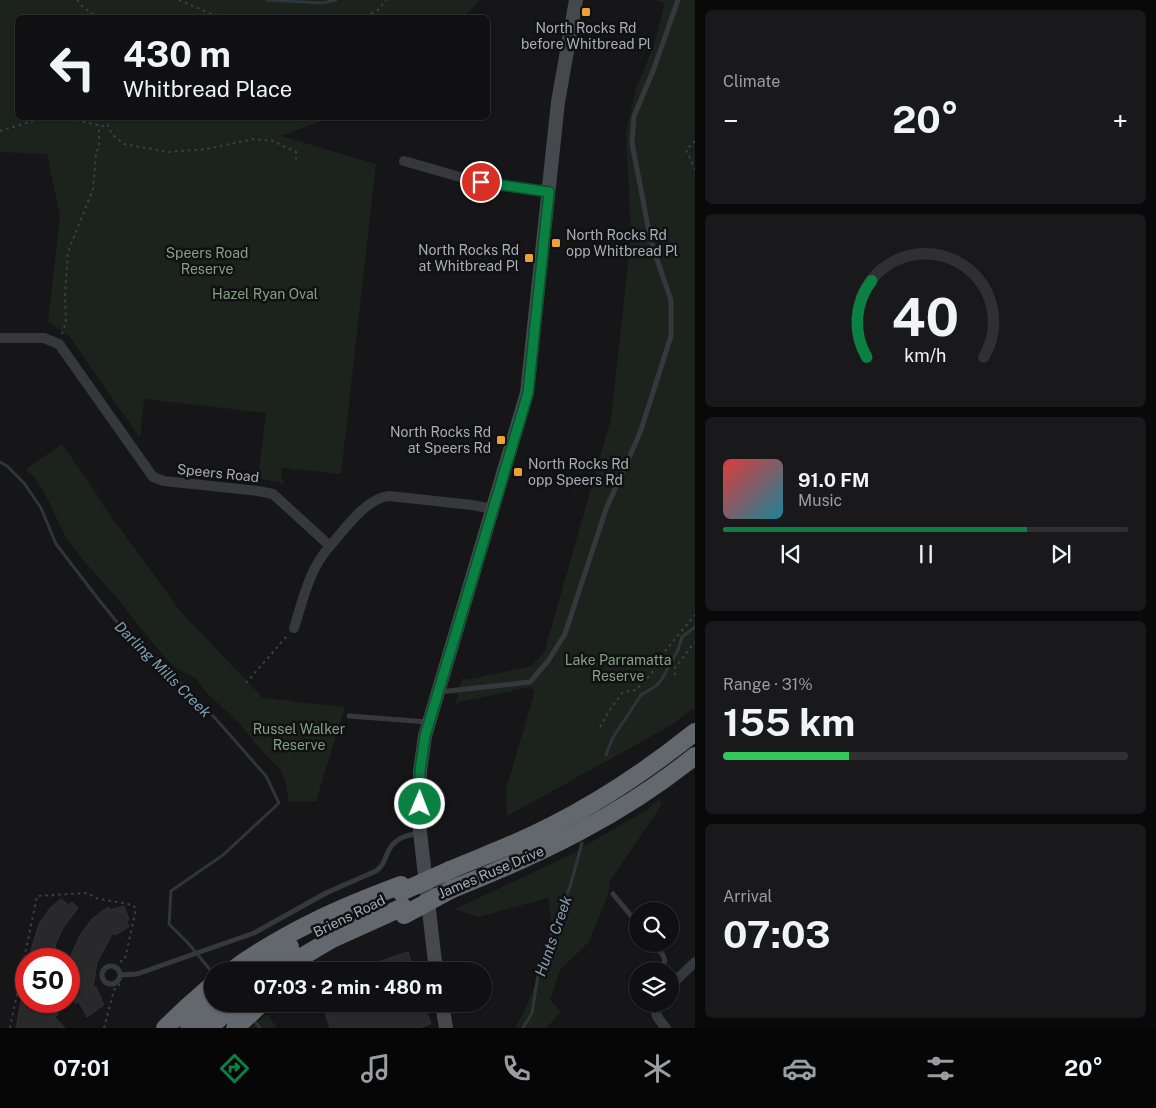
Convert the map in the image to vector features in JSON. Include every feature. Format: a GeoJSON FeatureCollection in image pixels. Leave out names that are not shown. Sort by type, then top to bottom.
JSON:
{"type":"FeatureCollection","features":[{"type":"Feature","properties":{"kind":"highway","name":"James Ruse Drive"},"geometry":{"type":"LineString","coordinates":[[450,870],[550,827],[597,801],[646,770],[695,732]]}},
{"type":"Feature","properties":{"kind":"highway","name":"James Ruse Drive"},"geometry":{"type":"LineString","coordinates":[[293,962],[402,900],[452,889],[528,857],[591,826],[655,786],[695,756]]}},
{"type":"Feature","properties":{"kind":"highway","name":"Briens Road"},"geometry":{"type":"LineString","coordinates":[[256,962],[310,935],[402,900],[450,870]]}},
{"type":"Feature","properties":{"kind":"highway"},"geometry":{"type":"LineString","coordinates":[[315,962],[349,941],[402,900]]}},
{"type":"Feature","properties":{"kind":"highway"},"geometry":{"type":"LineString","coordinates":[[235,1028],[252,1012]]}},
{"type":"Feature","properties":{"kind":"highway"},"geometry":{"type":"LineString","coordinates":[[165,1028],[207,1013]]}},
{"type":"Feature","properties":{"kind":"highway"},"geometry":{"type":"LineString","coordinates":[[189,1028],[207,1013]]}},
{"type":"Feature","properties":{"kind":"main road"},"geometry":{"type":"LineString","coordinates":[[435,962],[420,832],[420,771],[425,736],[528,393],[558,102],[576,0]]}},
{"type":"Feature","properties":{"kind":"main road"},"geometry":{"type":"LineString","coordinates":[[443,1012],[446,1028]]}},
{"type":"Feature","properties":{"kind":"street"},"geometry":{"type":"LineString","coordinates":[[404,161],[467,179],[549,192]]}},
{"type":"Feature","properties":{"kind":"street"},"geometry":{"type":"LineString","coordinates":[[0,338],[44,338],[59,344]]}},
{"type":"Feature","properties":{"kind":"street","name":"Speers Road"},"geometry":{"type":"LineString","coordinates":[[59,344],[153,477],[164,482],[273,494],[330,546]]}},
{"type":"Feature","properties":{"kind":"street"},"geometry":{"type":"LineString","coordinates":[[294,628],[314,567],[320,556],[368,505],[380,497],[389,496],[472,505],[493,510]]}},
{"type":"Feature","properties":{"kind":"street"},"geometry":{"type":"LineString","coordinates":[[679,977],[695,962]]}},
{"type":"Feature","properties":{"kind":"street"},"geometry":{"type":"LineString","coordinates":[[656,1012],[658,1019],[666,1028]]}},
{"type":"Feature","properties":{"kind":"lane"},"geometry":{"type":"LineString","coordinates":[[438,692],[530,682],[548,661],[565,634],[606,510],[640,433],[671,336],[672,300],[651,242],[632,143],[634,116],[678,0]]}},
{"type":"Feature","properties":{"kind":"lane"},"geometry":{"type":"LineString","coordinates":[[349,716],[429,722]]}},
{"type":"Feature","properties":{"kind":"lane"},"geometry":{"type":"LineString","coordinates":[[120,975],[137,974],[254,933],[326,893],[376,871],[382,867],[387,853],[398,838],[420,832]]}},
{"type":"Feature","properties":{"kind":"lane"},"geometry":{"type":"LineString","coordinates":[[613,894],[629,913]]}},
{"type":"Feature","properties":{"kind":"path"},"geometry":{"type":"LineString","coordinates":[[77,0],[94,15]]}},
{"type":"Feature","properties":{"kind":"path"},"geometry":{"type":"LineString","coordinates":[[179,0],[219,15]]}},
{"type":"Feature","properties":{"kind":"path"},"geometry":{"type":"LineString","coordinates":[[367,15],[377,11],[386,0]]}},
{"type":"Feature","properties":{"kind":"path"},"geometry":{"type":"LineString","coordinates":[[0,132],[36,120],[74,120],[108,127]]}},
{"type":"Feature","properties":{"kind":"path"},"geometry":{"type":"LineString","coordinates":[[106,120],[113,135],[124,144],[168,152],[206,149],[254,139],[273,141],[296,152],[296,163]]}},
{"type":"Feature","properties":{"kind":"path"},"geometry":{"type":"LineString","coordinates":[[59,344],[66,322],[65,295],[68,252],[93,189],[96,154],[99,146],[99,125]]}},
{"type":"Feature","properties":{"kind":"path"},"geometry":{"type":"LineString","coordinates":[[695,141],[686,150],[695,169]]}},
{"type":"Feature","properties":{"kind":"path"},"geometry":{"type":"LineString","coordinates":[[600,727],[608,711],[623,692],[636,690],[652,673],[664,651],[695,615]]}},
{"type":"Feature","properties":{"kind":"path"},"geometry":{"type":"LineString","coordinates":[[246,683],[294,628]]}},
{"type":"Feature","properties":{"kind":"path"},"geometry":{"type":"LineString","coordinates":[[676,675],[674,669],[695,642]]}},
{"type":"Feature","properties":{"kind":"path"},"geometry":{"type":"LineString","coordinates":[[10,1028],[37,896],[88,893],[95,898],[133,905],[136,909],[125,959],[120,962]]}},
{"type":"Feature","properties":{"kind":"path"},"geometry":{"type":"LineString","coordinates":[[104,1028],[114,990],[120,984]]}},
{"type":"Feature","properties":{"kind":"green space","name":"Speers Road Reserve"},"geometry":{"type":"Polygon","coordinates":[[[0,0],[480,0],[465,15],[15,15],[15,120],[324,120],[281,136],[376,164],[341,474],[282,468],[281,474],[284,484],[252,476],[259,471],[266,413],[144,399],[140,438],[69,336],[48,322],[60,216],[47,154],[0,152],[0,0]]]}},
{"type":"Feature","properties":{"kind":"green space","name":"Lake Parramatta Reserve"},"geometry":{"type":"Polygon","coordinates":[[[655,0],[695,0],[695,707],[670,726],[507,816],[506,789],[535,691],[530,687],[459,702],[455,706],[462,678],[466,680],[531,666],[544,653],[611,419],[631,236],[626,132],[636,89],[654,45],[665,3],[655,0]]]}},
{"type":"Feature","properties":{"kind":"green space","name":"Russel Walker Reserve"},"geometry":{"type":"Polygon","coordinates":[[[62,444],[111,516],[181,612],[263,698],[345,707],[316,801],[289,802],[286,783],[280,769],[260,749],[241,725],[206,692],[195,678],[176,668],[166,658],[70,542],[41,486],[25,470],[62,444]]]}},
{"type":"Feature","properties":{"kind":"green space"},"geometry":{"type":"Polygon","coordinates":[[[660,799],[661,806],[610,881],[608,895],[589,942],[560,970],[550,1000],[561,1012],[546,1028],[515,1028],[525,1010],[554,936],[548,898],[478,917],[455,909],[568,856],[646,810],[660,799]]]}},
{"type":"Feature","properties":{"kind":"green space"},"geometry":{"type":"Polygon","coordinates":[[[267,1014],[277,1028],[250,1028],[267,1014]]]}},
{"type":"Feature","properties":{"kind":"building"},"geometry":{"type":"Polygon","coordinates":[[[61,899],[69,905],[72,902],[78,908],[63,928],[55,948],[32,948],[39,924],[50,908],[61,899]]]}},
{"type":"Feature","properties":{"kind":"building"},"geometry":{"type":"Polygon","coordinates":[[[124,906],[129,920],[127,921],[129,927],[115,935],[113,933],[97,962],[93,987],[96,987],[104,1005],[87,1017],[80,1004],[80,948],[74,948],[80,935],[92,919],[108,907],[110,910],[124,906]]]}},
{"type":"Feature","properties":{"kind":"building"},"geometry":{"type":"Polygon","coordinates":[[[408,952],[411,962],[378,962],[408,952]]]}},
{"type":"Feature","properties":{"kind":"building"},"geometry":{"type":"Polygon","coordinates":[[[325,1012],[427,1012],[431,1024],[419,1028],[330,1028],[325,1012]]]}},
{"type":"Feature","properties":{"kind":"building"},"geometry":{"type":"Polygon","coordinates":[[[19,1013],[57,1013],[55,1017],[65,1028],[16,1028],[19,1013]]]}},
{"type":"Feature","properties":{"kind":"waterway","name":"Darling Mills Creek"},"geometry":{"type":"LineString","coordinates":[[267,0],[322,3],[336,0]]}},
{"type":"Feature","properties":{"kind":"waterway","name":"Darling Mills Creek"},"geometry":{"type":"LineString","coordinates":[[0,462],[7,466],[24,483],[41,508],[56,544],[99,600],[126,633],[157,659],[215,718],[266,776],[279,803],[223,855],[171,891],[169,924],[204,962]]}},
{"type":"Feature","properties":{"kind":"waterway","name":"Hunts Creek"},"geometry":{"type":"LineString","coordinates":[[606,755],[612,739],[641,695],[656,686],[662,679],[678,650],[682,637],[695,627]]}},
{"type":"Feature","properties":{"kind":"waterway","name":"Hunts Creek"},"geometry":{"type":"LineString","coordinates":[[523,1028],[532,1013],[540,963],[570,887],[582,843]]}},
{"type":"Feature","properties":{"kind":"waterway","name":"Darling Mills Creek"},"geometry":{"type":"LineString","coordinates":[[253,1019],[260,1028]]}},
{"type":"Feature","properties":{"kind":"place","name":"North Rocks Rd before Whitbread Pl"},"geometry":{"type":"Point","coordinates":[586,12]}},
{"type":"Feature","properties":{"kind":"place","name":"North Rocks Rd opp Whitbread Pl"},"geometry":{"type":"Point","coordinates":[556,243]}},
{"type":"Feature","properties":{"kind":"place","name":"North Rocks Rd at Whitbread Pl"},"geometry":{"type":"Point","coordinates":[529,258]}},
{"type":"Feature","properties":{"kind":"place","name":"North Rocks Rd at Speers Rd"},"geometry":{"type":"Point","coordinates":[501,440]}},
{"type":"Feature","properties":{"kind":"place","name":"North Rocks Rd opp Speers Rd"},"geometry":{"type":"Point","coordinates":[518,472]}},
{"type":"Feature","properties":{"kind":"route"},"geometry":{"type":"LineString","coordinates":[[420,804],[420,771],[425,736],[528,393],[549,192],[481,182]]}},
{"type":"Feature","properties":{"kind":"park label","name":"Hazel Ryan Oval"},"geometry":{"type":"Point","coordinates":[265,294]}}]}
